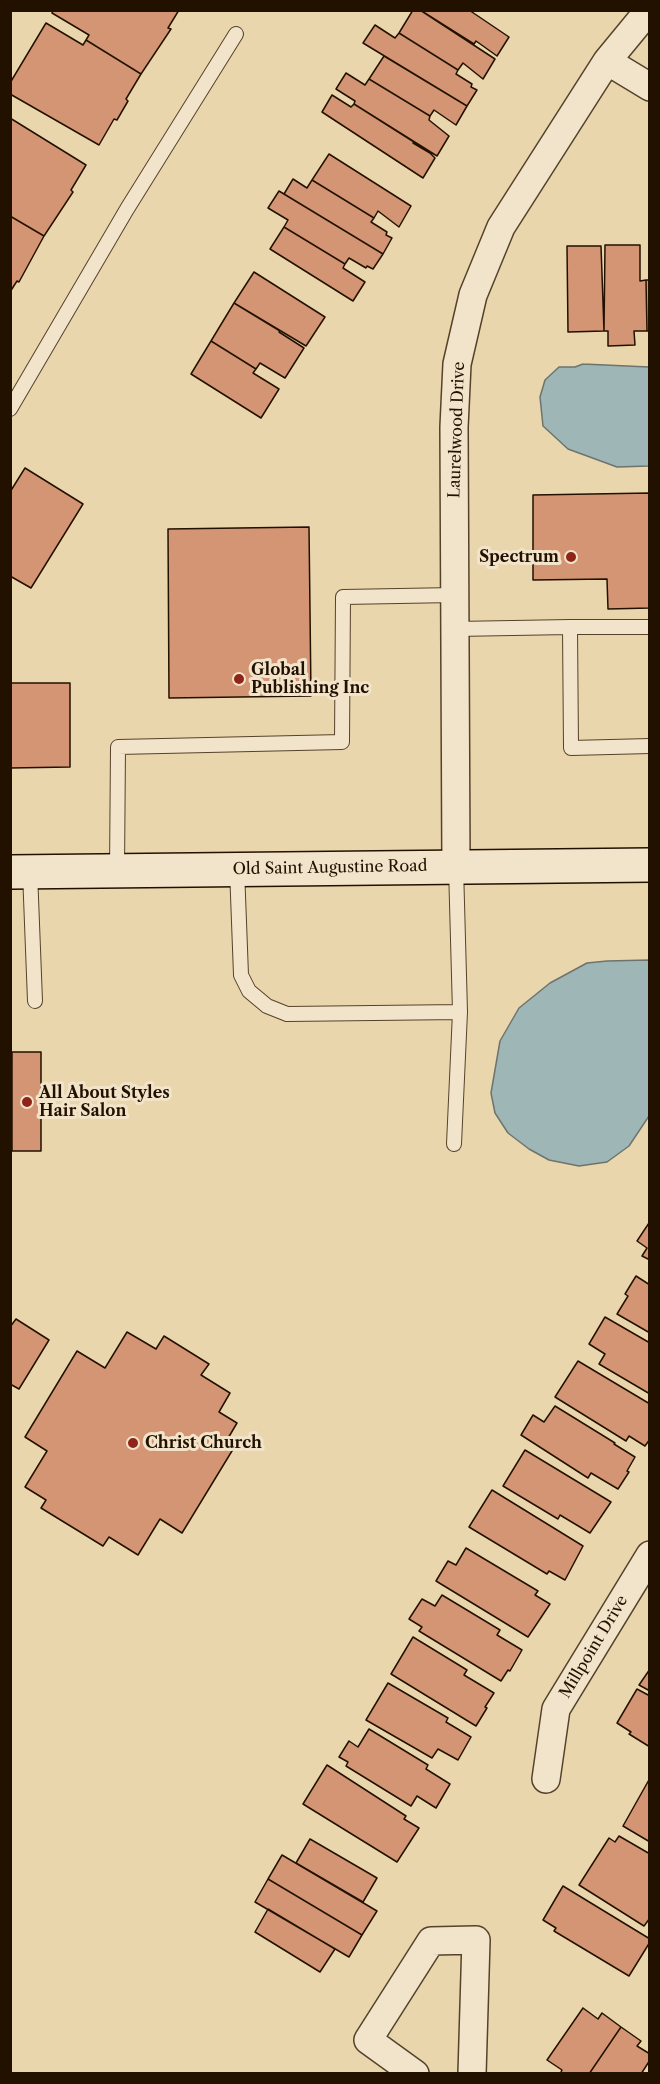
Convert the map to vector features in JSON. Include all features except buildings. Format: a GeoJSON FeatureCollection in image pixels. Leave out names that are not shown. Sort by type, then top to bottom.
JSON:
{"type":"FeatureCollection","features":[{"type":"Feature","properties":{"kind":"main road","name":"Old Saint Augustine Road"},"geometry":{"type":"LineString","coordinates":[[20,872],[650,865]]}},
{"type":"Feature","properties":{"kind":"street","name":"Laurelwood Drive"},"geometry":{"type":"LineString","coordinates":[[456,867],[454,427],[457,364],[473,295],[501,227],[608,60],[649,10]]}},
{"type":"Feature","properties":{"kind":"street"},"geometry":{"type":"LineString","coordinates":[[608,60],[650,87]]}},
{"type":"Feature","properties":{"kind":"street","name":"Millpoint Drive"},"geometry":{"type":"LineString","coordinates":[[546,1779],[556,1708],[650,1555]]}},
{"type":"Feature","properties":{"kind":"street"},"geometry":{"type":"LineString","coordinates":[[415,2073],[368,2040],[431,1941],[476,1940],[472,2073]]}},
{"type":"Feature","properties":{"kind":"lane"},"geometry":{"type":"LineString","coordinates":[[10,409],[127,209],[236,34]]}},
{"type":"Feature","properties":{"kind":"lane"},"geometry":{"type":"LineString","coordinates":[[117,870],[118,747],[342,742],[343,597],[455,595]]}},
{"type":"Feature","properties":{"kind":"lane"},"geometry":{"type":"LineString","coordinates":[[570,627],[571,748],[650,746]]}},
{"type":"Feature","properties":{"kind":"lane"},"geometry":{"type":"LineString","coordinates":[[455,629],[650,627]]}},
{"type":"Feature","properties":{"kind":"lane"},"geometry":{"type":"LineString","coordinates":[[454,1144],[460,1012],[456,867]]}},
{"type":"Feature","properties":{"kind":"lane"},"geometry":{"type":"LineString","coordinates":[[237,869],[241,975],[249,991],[267,1006],[287,1014],[460,1012]]}},
{"type":"Feature","properties":{"kind":"lane"},"geometry":{"type":"LineString","coordinates":[[20,872],[35,1001]]}},
{"type":"Feature","properties":{"kind":"water"},"geometry":{"type":"Polygon","coordinates":[[[583,364],[649,367],[649,466],[617,467],[568,449],[543,426],[540,397],[545,380],[559,367],[575,367],[583,364]]]}},
{"type":"Feature","properties":{"kind":"water"},"geometry":{"type":"Polygon","coordinates":[[[649,960],[649,1116],[629,1146],[607,1162],[579,1166],[549,1160],[529,1149],[508,1133],[495,1113],[491,1093],[500,1041],[519,1008],[550,983],[587,963],[649,960]]]}},
{"type":"Feature","properties":{"kind":"place","name":"Spectrum"},"geometry":{"type":"Point","coordinates":[571,557]}},
{"type":"Feature","properties":{"kind":"place","name":"Global Publishing Inc"},"geometry":{"type":"Point","coordinates":[239,679]}},
{"type":"Feature","properties":{"kind":"place","name":"All About Styles Hair Salon"},"geometry":{"type":"Point","coordinates":[27,1102]}},
{"type":"Feature","properties":{"kind":"place","name":"Christ Church"},"geometry":{"type":"Point","coordinates":[133,1443]}}]}
